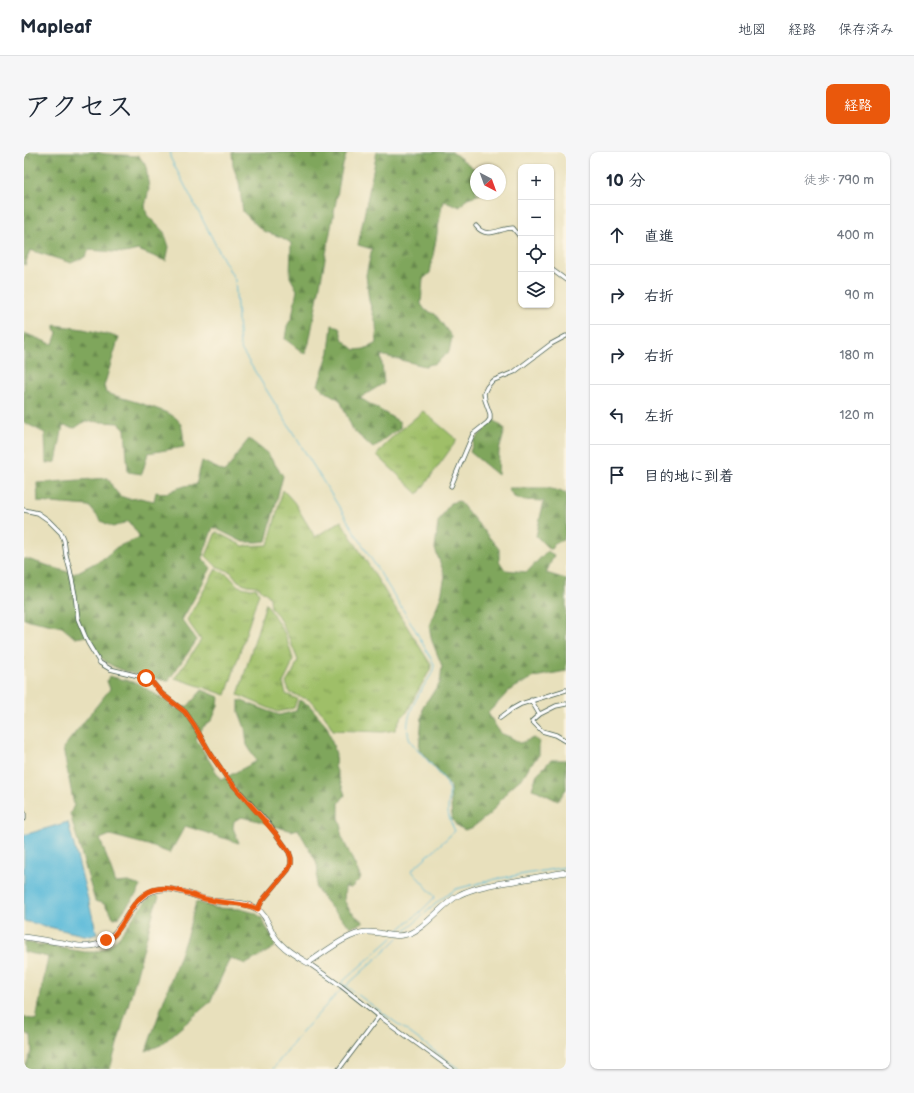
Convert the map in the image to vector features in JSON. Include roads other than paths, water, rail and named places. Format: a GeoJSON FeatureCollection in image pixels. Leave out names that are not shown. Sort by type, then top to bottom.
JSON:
{"type":"FeatureCollection","features":[{"type":"Feature","properties":{"kind":"street"},"geometry":{"type":"LineString","coordinates":[[476,226],[479,230],[487,233],[513,228],[519,236]]}},
{"type":"Feature","properties":{"kind":"street"},"geometry":{"type":"LineString","coordinates":[[554,271],[566,280]]}},
{"type":"Feature","properties":{"kind":"street"},"geometry":{"type":"LineString","coordinates":[[451,486],[473,434],[490,419],[484,393],[487,387],[492,381],[519,369],[551,344],[566,336]]}},
{"type":"Feature","properties":{"kind":"street"},"geometry":{"type":"LineString","coordinates":[[24,510],[38,513],[48,520],[61,533],[64,540],[75,594],[78,619],[88,643],[100,663],[110,669],[146,678],[152,682],[162,694],[185,712],[224,773],[268,824],[289,852],[291,864],[288,870],[262,901],[258,909]]}},
{"type":"Feature","properties":{"kind":"street"},"geometry":{"type":"LineString","coordinates":[[500,718],[516,706],[566,690]]}},
{"type":"Feature","properties":{"kind":"street"},"geometry":{"type":"LineString","coordinates":[[531,700],[540,714]]}},
{"type":"Feature","properties":{"kind":"street"},"geometry":{"type":"LineString","coordinates":[[566,704],[556,706],[540,714],[531,723],[542,731],[556,735],[566,741]]}},
{"type":"Feature","properties":{"kind":"street"},"geometry":{"type":"LineString","coordinates":[[24,813],[24,819]]}},
{"type":"Feature","properties":{"kind":"street"},"geometry":{"type":"LineString","coordinates":[[308,963],[342,941],[357,934],[368,932],[394,936],[409,934],[423,925],[450,901],[473,889],[566,872]]}},
{"type":"Feature","properties":{"kind":"street"},"geometry":{"type":"LineString","coordinates":[[24,937],[85,946],[96,945],[114,934],[130,909],[145,894],[153,890],[170,889],[211,901],[246,905],[258,909],[264,916],[275,938],[295,956],[308,963],[341,986],[379,1016],[452,1069]]}},
{"type":"Feature","properties":{"kind":"street"},"geometry":{"type":"LineString","coordinates":[[339,1069],[379,1016]]}},
{"type":"Feature","properties":{"kind":"water"},"geometry":{"type":"Polygon","coordinates":[[[68,822],[97,934],[91,936],[24,921],[24,835],[68,822]]]}},
{"type":"Feature","properties":{"kind":"waterway"},"geometry":{"type":"LineString","coordinates":[[171,152],[170,157],[235,280],[241,349],[413,626],[434,664],[431,675],[417,697],[410,712],[408,720],[408,735],[411,742],[447,784],[449,792],[448,812],[455,831],[413,869],[412,871],[435,897],[396,933]]}},
{"type":"Feature","properties":{"kind":"waterway"},"geometry":{"type":"LineString","coordinates":[[403,933],[440,900],[456,889],[496,879],[566,867]]}},
{"type":"Feature","properties":{"kind":"waterway"},"geometry":{"type":"LineString","coordinates":[[344,987],[346,986],[341,983],[392,938]]}},
{"type":"Feature","properties":{"kind":"waterway"},"geometry":{"type":"LineString","coordinates":[[398,938],[346,986],[459,1069]]}},
{"type":"Feature","properties":{"kind":"waterway"},"geometry":{"type":"LineString","coordinates":[[273,1069],[306,1028],[342,989]]}}]}
